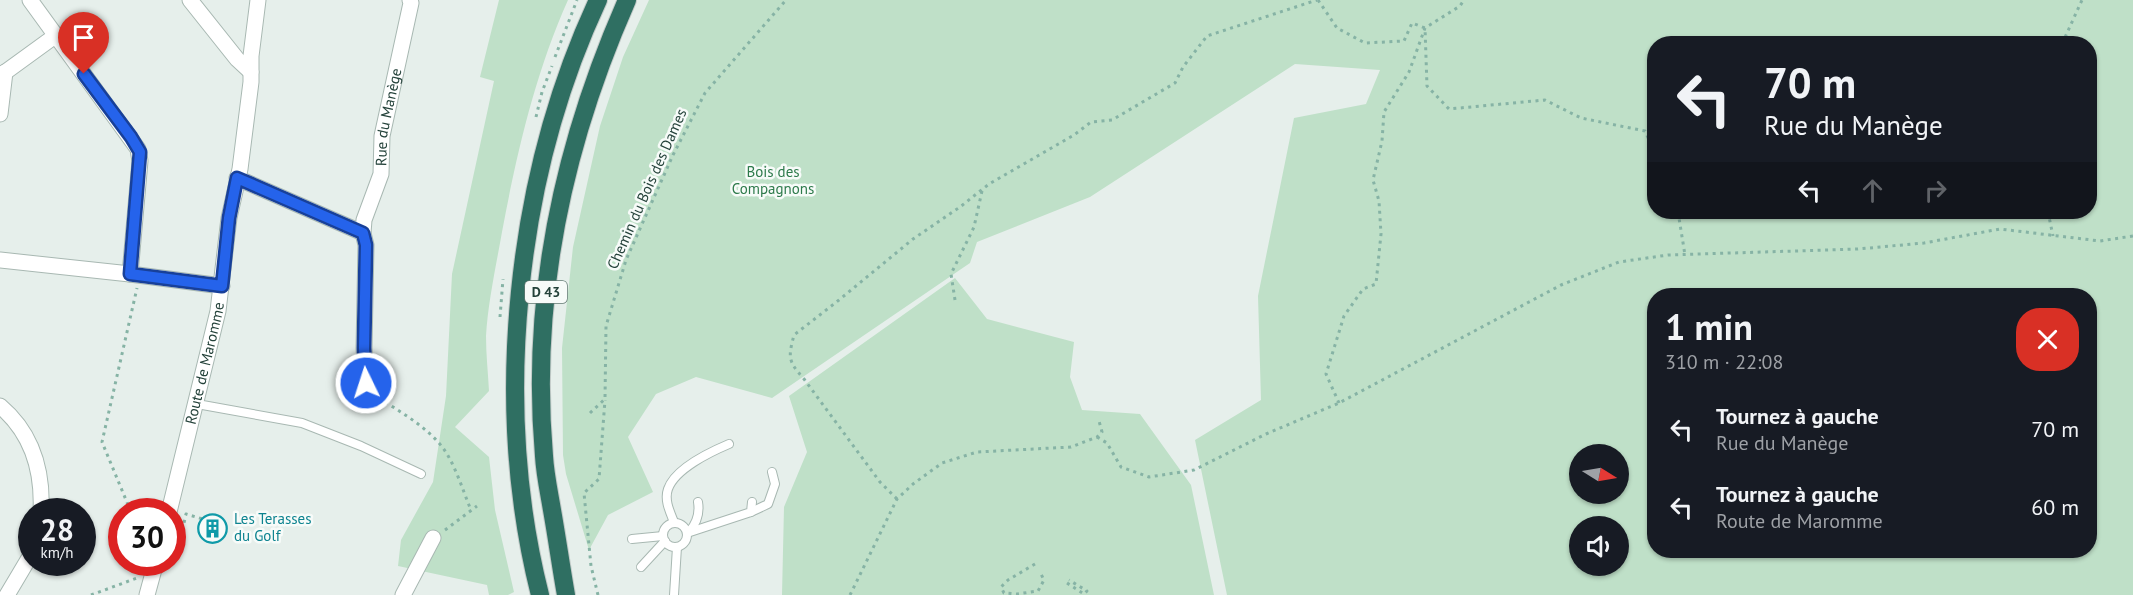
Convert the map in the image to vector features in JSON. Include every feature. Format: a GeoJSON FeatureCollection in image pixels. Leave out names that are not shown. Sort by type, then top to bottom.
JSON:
{"type":"FeatureCollection","features":[{"type":"Feature","properties":{"kind":"highway","name":"D 43"},"geometry":{"type":"LineString","coordinates":[[540,595],[526,523],[519,460],[516,403],[521,291],[528,236],[545,154],[571,66],[598,0]]}},
{"type":"Feature","properties":{"kind":"highway","name":"D 43"},"geometry":{"type":"LineString","coordinates":[[566,595],[544,457],[541,378],[545,299],[552,244],[569,160],[602,56],[627,0]]}},
{"type":"Feature","properties":{"kind":"street"},"geometry":{"type":"LineString","coordinates":[[30,0],[140,152],[135,274]]}},
{"type":"Feature","properties":{"kind":"street"},"geometry":{"type":"LineString","coordinates":[[190,0],[237,59],[251,72]]}},
{"type":"Feature","properties":{"kind":"street","name":"Route de Maromme"},"geometry":{"type":"LineString","coordinates":[[173,498],[213,337],[222,286],[229,218],[240,169],[258,0]]}},
{"type":"Feature","properties":{"kind":"street","name":"Rue du Manège"},"geometry":{"type":"LineString","coordinates":[[366,383],[364,220],[381,174],[382,136],[410,0]]}},
{"type":"Feature","properties":{"kind":"street"},"geometry":{"type":"LineString","coordinates":[[0,114],[2,74],[55,36]]}},
{"type":"Feature","properties":{"kind":"street"},"geometry":{"type":"LineString","coordinates":[[237,178],[363,233]]}},
{"type":"Feature","properties":{"kind":"street"},"geometry":{"type":"LineString","coordinates":[[0,260],[222,286]]}},
{"type":"Feature","properties":{"kind":"street"},"geometry":{"type":"LineString","coordinates":[[0,406],[20,427],[35,455],[40,475],[41,498]]}},
{"type":"Feature","properties":{"kind":"street"},"geometry":{"type":"LineString","coordinates":[[403,595],[434,538]]}},
{"type":"Feature","properties":{"kind":"street"},"geometry":{"type":"LineString","coordinates":[[7,595],[18,576]]}},
{"type":"Feature","properties":{"kind":"street"},"geometry":{"type":"LineString","coordinates":[[147,595],[152,576]]}},
{"type":"Feature","properties":{"kind":"lane"},"geometry":{"type":"LineString","coordinates":[[197,404],[302,423],[361,446],[421,474]]}},
{"type":"Feature","properties":{"kind":"lane"},"geometry":{"type":"LineString","coordinates":[[674,522],[667,501],[667,490],[672,481],[698,458],[729,444]]}},
{"type":"Feature","properties":{"kind":"lane"},"geometry":{"type":"LineString","coordinates":[[687,533],[751,512],[768,504],[775,484],[772,472]]}},
{"type":"Feature","properties":{"kind":"lane"},"geometry":{"type":"LineString","coordinates":[[632,539],[664,539],[670,546],[677,547],[684,544],[687,533],[694,526],[698,516],[698,502]]}},
{"type":"Feature","properties":{"kind":"lane"},"geometry":{"type":"LineString","coordinates":[[751,512],[752,502]]}},
{"type":"Feature","properties":{"kind":"lane"},"geometry":{"type":"LineString","coordinates":[[641,567],[664,539],[664,528],[674,522],[681,524],[687,533]]}},
{"type":"Feature","properties":{"kind":"lane"},"geometry":{"type":"LineString","coordinates":[[674,595],[677,547]]}},
{"type":"Feature","properties":{"kind":"path","name":"Chemin du Bois des Dames"},"geometry":{"type":"LineString","coordinates":[[598,595],[591,566],[584,493],[598,479],[605,399],[606,326],[626,260],[668,165],[705,93],[786,0]]}},
{"type":"Feature","properties":{"kind":"path"},"geometry":{"type":"LineString","coordinates":[[897,499],[880,483],[792,365],[789,356],[794,335],[913,239],[982,189],[1074,135],[1091,122],[1112,120],[1175,83],[1183,67],[1207,36],[1318,0],[1337,28],[1365,43],[1404,41],[1412,23],[1425,28]]}},
{"type":"Feature","properties":{"kind":"path"},"geometry":{"type":"LineString","coordinates":[[1339,403],[1326,374],[1329,364],[1344,316],[1363,289],[1376,284],[1381,234],[1379,201],[1373,180],[1382,141],[1384,112],[1409,72],[1425,28],[1460,6],[1464,0]]}},
{"type":"Feature","properties":{"kind":"path"},"geometry":{"type":"LineString","coordinates":[[2066,36],[2082,0]]}},
{"type":"Feature","properties":{"kind":"path"},"geometry":{"type":"LineString","coordinates":[[1425,28],[1427,86],[1449,109],[1545,100],[1581,118],[1645,132],[1647,136]]}},
{"type":"Feature","properties":{"kind":"path"},"geometry":{"type":"LineString","coordinates":[[955,300],[951,274],[974,227],[982,189]]}},
{"type":"Feature","properties":{"kind":"path"},"geometry":{"type":"LineString","coordinates":[[1679,219],[1685,255]]}},
{"type":"Feature","properties":{"kind":"path"},"geometry":{"type":"LineString","coordinates":[[2049,219],[2053,236]]}},
{"type":"Feature","properties":{"kind":"path"},"geometry":{"type":"LineString","coordinates":[[1097,437],[1107,443],[1121,467],[1149,477],[1194,470],[1266,434],[1339,403],[1561,285],[1619,262],[1685,255],[1858,249],[1924,243],[2000,229],[2100,241],[2133,236]]}},
{"type":"Feature","properties":{"kind":"path"},"geometry":{"type":"LineString","coordinates":[[125,498],[102,442],[135,274]]}},
{"type":"Feature","properties":{"kind":"path"},"geometry":{"type":"LineString","coordinates":[[366,383],[368,391],[415,421],[440,443],[451,462],[471,510]]}},
{"type":"Feature","properties":{"kind":"path"},"geometry":{"type":"LineString","coordinates":[[590,413],[605,399]]}},
{"type":"Feature","properties":{"kind":"path"},"geometry":{"type":"LineString","coordinates":[[850,595],[897,499],[942,463],[977,452],[1071,447],[1097,437],[1102,432],[1100,421]]}},
{"type":"Feature","properties":{"kind":"path"},"geometry":{"type":"LineString","coordinates":[[434,538],[477,506]]}},
{"type":"Feature","properties":{"kind":"path"},"geometry":{"type":"LineString","coordinates":[[186,514],[206,520]]}},
{"type":"Feature","properties":{"kind":"path"},"geometry":{"type":"LineString","coordinates":[[1035,564],[1008,580],[1001,587],[1004,593],[1038,591],[1044,580],[1041,574]]}},
{"type":"Feature","properties":{"kind":"path"},"geometry":{"type":"LineString","coordinates":[[91,595],[140,577]]}},
{"type":"Feature","properties":{"kind":"path"},"geometry":{"type":"LineString","coordinates":[[1068,581],[1087,591],[1084,594],[1068,581]]}},
{"type":"Feature","properties":{"kind":"green space"},"geometry":{"type":"Polygon","coordinates":[[[499,0],[568,0],[537,85],[508,202],[487,323],[489,391],[455,427],[489,457],[495,510],[514,592],[508,595],[489,595],[487,585],[398,566],[401,540],[433,482],[446,396],[452,274],[494,81],[480,77],[499,0]]]}},
{"type":"Feature","properties":{"kind":"green space","name":"Bois des Compagnons"},"geometry":{"type":"Polygon","coordinates":[[[649,0],[2133,0],[2133,595],[1227,595],[1195,440],[1261,400],[1258,296],[1294,118],[1366,104],[1380,70],[1295,64],[1090,197],[977,242],[970,263],[772,398],[696,377],[656,394],[628,437],[653,492],[608,515],[589,550],[566,474],[563,455],[562,348],[573,247],[600,126],[623,57],[649,0]]]}},
{"type":"Feature","properties":{"kind":"green space"},"geometry":{"type":"Polygon","coordinates":[[[955,278],[987,319],[1074,342],[1070,377],[1082,410],[1140,414],[1191,485],[1214,595],[782,595],[784,507],[807,452],[789,396],[955,278]]]}},
{"type":"Feature","properties":{"kind":"place","name":"Les Terasses du Golf"},"geometry":{"type":"Point","coordinates":[213,528]}},
{"type":"Feature","properties":{"kind":"route"},"geometry":{"type":"LineString","coordinates":[[84,74],[140,152],[130,274],[222,286],[223,261],[237,178],[363,233],[366,245],[364,348],[366,383]]}}]}
